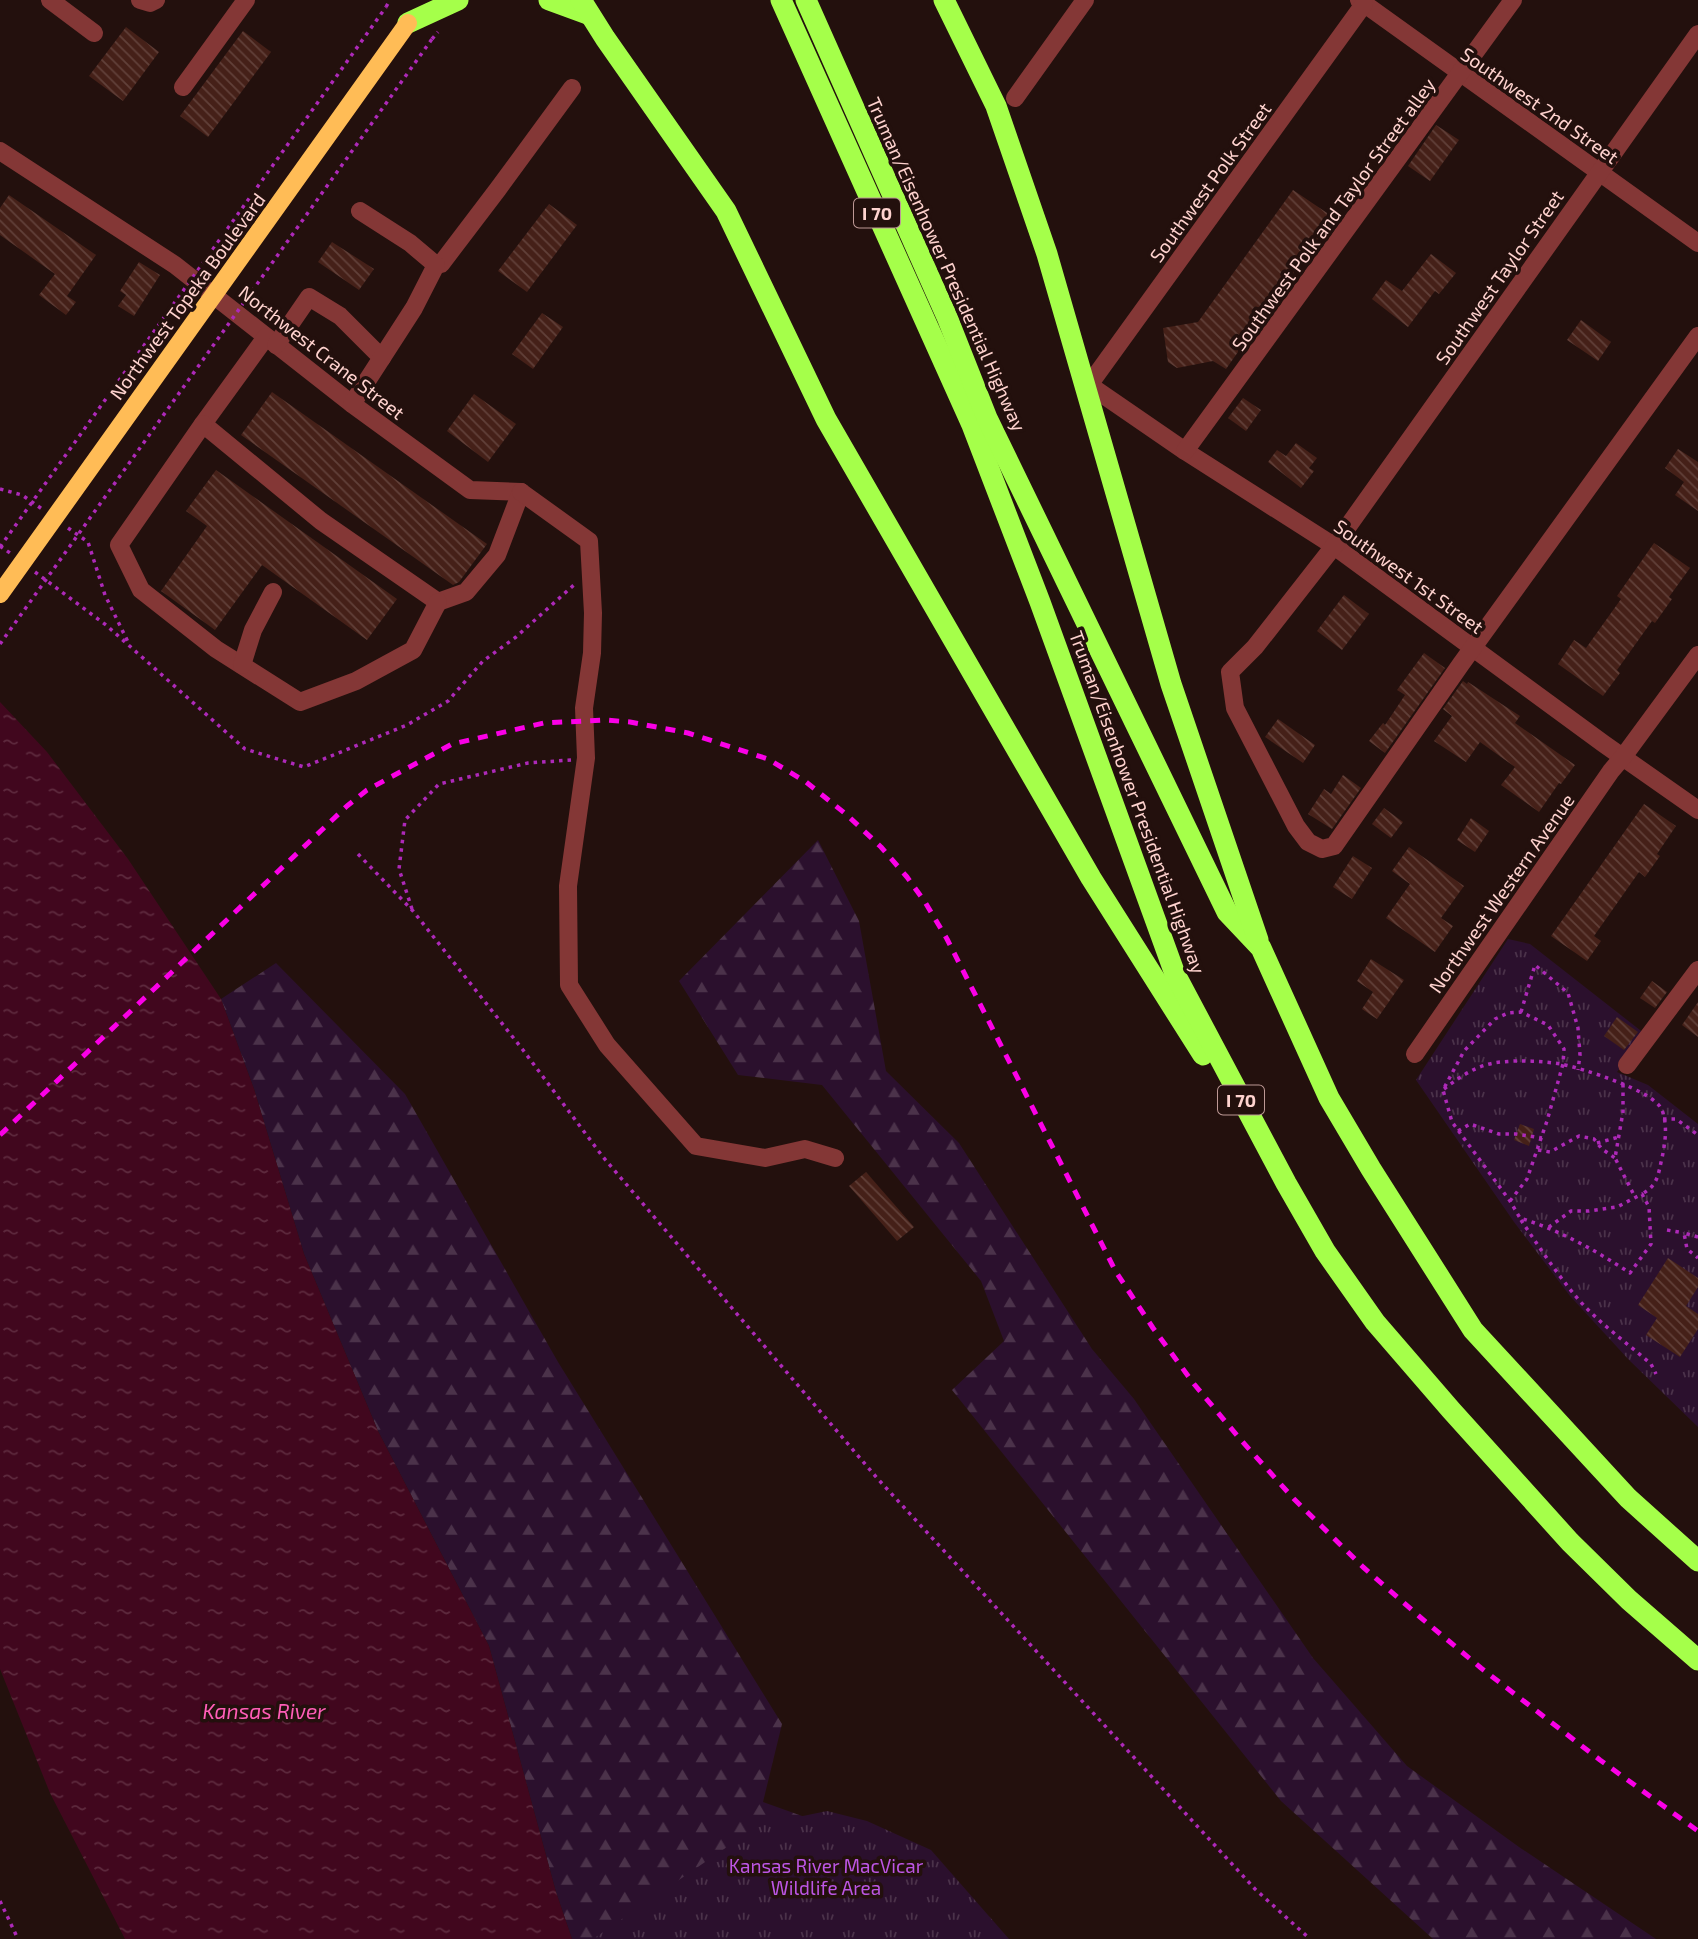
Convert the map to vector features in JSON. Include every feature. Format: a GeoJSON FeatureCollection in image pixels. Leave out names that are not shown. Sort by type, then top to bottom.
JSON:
{"type":"FeatureCollection","features":[{"type":"Feature","properties":{"kind":"highway"},"geometry":{"type":"LineString","coordinates":[[408,23],[458,0]]}},
{"type":"Feature","properties":{"kind":"highway"},"geometry":{"type":"LineString","coordinates":[[550,0],[586,8],[726,211],[826,419],[1091,878],[1286,1183]]}},
{"type":"Feature","properties":{"kind":"highway","name":"Truman/Eisenhower Presidential Highway"},"geometry":{"type":"LineString","coordinates":[[781,0],[980,422],[1227,912],[1261,948],[1329,1098],[1371,1170],[1473,1330],[1628,1498],[1698,1561]]}},
{"type":"Feature","properties":{"kind":"highway","name":"Truman/Eisenhower Presidential Highway"},"geometry":{"type":"LineString","coordinates":[[806,0],[947,317],[1040,602],[1175,974],[1286,1183],[1325,1251],[1375,1322],[1417,1371],[1570,1542],[1629,1600],[1698,1660]]}},
{"type":"Feature","properties":{"kind":"highway"},"geometry":{"type":"LineString","coordinates":[[944,0],[996,106],[1047,254],[1171,684],[1261,948]]}},
{"type":"Feature","properties":{"kind":"main road","name":"Northwest Topeka Boulevard"},"geometry":{"type":"LineString","coordinates":[[0,594],[408,23]]}},
{"type":"Feature","properties":{"kind":"street"},"geometry":{"type":"LineString","coordinates":[[50,0],[94,33]]}},
{"type":"Feature","properties":{"kind":"street"},"geometry":{"type":"LineString","coordinates":[[141,0],[150,3],[156,0]]}},
{"type":"Feature","properties":{"kind":"street"},"geometry":{"type":"LineString","coordinates":[[183,87],[246,0]]}},
{"type":"Feature","properties":{"kind":"street"},"geometry":{"type":"LineString","coordinates":[[1015,98],[1085,0]]}},
{"type":"Feature","properties":{"kind":"street","name":"Southwest Polk and Taylor Street alley"},"geometry":{"type":"LineString","coordinates":[[1185,451],[1513,0]]}},
{"type":"Feature","properties":{"kind":"street","name":"Southwest 2nd Street"},"geometry":{"type":"LineString","coordinates":[[1362,2],[1698,243]]}},
{"type":"Feature","properties":{"kind":"street","name":"Southwest Polk Street"},"geometry":{"type":"LineString","coordinates":[[1089,384],[1362,2]]}},
{"type":"Feature","properties":{"kind":"street","name":"Southwest Taylor Street"},"geometry":{"type":"LineString","coordinates":[[1473,648],[1334,846],[1326,849],[1308,842],[1296,826],[1235,708],[1230,671],[1255,648],[1335,546],[1698,34]]}},
{"type":"Feature","properties":{"kind":"street"},"geometry":{"type":"LineString","coordinates":[[352,404],[414,308],[436,265],[441,264],[572,88]]}},
{"type":"Feature","properties":{"kind":"street","name":"Northwest Crane Street"},"geometry":{"type":"LineString","coordinates":[[0,151],[175,265],[352,404],[470,490],[521,492]]}},
{"type":"Feature","properties":{"kind":"street"},"geometry":{"type":"LineString","coordinates":[[360,211],[411,243],[436,265]]}},
{"type":"Feature","properties":{"kind":"street"},"geometry":{"type":"LineString","coordinates":[[382,358],[340,316],[309,298],[203,424],[119,545],[141,590],[216,649],[300,702],[356,681],[413,650],[438,602],[466,592],[497,555],[521,492],[589,541],[592,653],[584,708],[586,758],[568,886],[569,985],[607,1045],[696,1146],[765,1158],[805,1149],[835,1158]]}},
{"type":"Feature","properties":{"kind":"street"},"geometry":{"type":"LineString","coordinates":[[1473,648],[1698,336]]}},
{"type":"Feature","properties":{"kind":"street","name":"Southwest 1st Street"},"geometry":{"type":"LineString","coordinates":[[1089,384],[1185,451],[1335,546],[1698,810]]}},
{"type":"Feature","properties":{"kind":"street"},"geometry":{"type":"LineString","coordinates":[[203,424],[321,521],[438,602]]}},
{"type":"Feature","properties":{"kind":"street"},"geometry":{"type":"LineString","coordinates":[[242,666],[254,630],[273,592]]}},
{"type":"Feature","properties":{"kind":"street","name":"Northwest Western Avenue"},"geometry":{"type":"LineString","coordinates":[[1415,1054],[1611,771],[1698,655]]}},
{"type":"Feature","properties":{"kind":"street"},"geometry":{"type":"LineString","coordinates":[[1627,1065],[1698,970]]}},
{"type":"Feature","properties":{"kind":"path"},"geometry":{"type":"LineString","coordinates":[[11,554],[0,547],[390,0]]}},
{"type":"Feature","properties":{"kind":"path"},"geometry":{"type":"LineString","coordinates":[[0,644],[432,39]]}},
{"type":"Feature","properties":{"kind":"path"},"geometry":{"type":"LineString","coordinates":[[0,489],[22,495],[44,510]]}},
{"type":"Feature","properties":{"kind":"path"},"geometry":{"type":"LineString","coordinates":[[66,526],[88,542],[106,594],[130,646]]}},
{"type":"Feature","properties":{"kind":"path"},"geometry":{"type":"LineString","coordinates":[[32,570],[106,625],[245,749],[304,767],[407,725],[448,701],[482,661],[516,637],[591,570]]}},
{"type":"Feature","properties":{"kind":"path"},"geometry":{"type":"LineString","coordinates":[[413,911],[399,869],[405,820],[439,784],[528,764],[586,758]]}},
{"type":"Feature","properties":{"kind":"path"},"geometry":{"type":"LineString","coordinates":[[358,855],[413,911],[603,1157],[877,1478],[1255,1889],[1310,1939]]}},
{"type":"Feature","properties":{"kind":"path"},"geometry":{"type":"LineString","coordinates":[[1521,1012],[1535,965],[1568,993],[1578,1028],[1578,1070]]}},
{"type":"Feature","properties":{"kind":"path"},"geometry":{"type":"LineString","coordinates":[[1510,1201],[1527,1179],[1538,1150],[1563,1065],[1564,1049],[1548,1025],[1521,1012],[1508,1013],[1495,1019],[1464,1051],[1443,1090],[1452,1122],[1579,1300],[1651,1364],[1656,1374]]}},
{"type":"Feature","properties":{"kind":"path"},"geometry":{"type":"LineString","coordinates":[[1443,1090],[1467,1071],[1500,1062],[1544,1062],[1563,1065],[1623,1084],[1647,1095],[1662,1108],[1666,1139],[1659,1173],[1652,1188],[1617,1207],[1589,1211],[1571,1210],[1549,1227]]}},
{"type":"Feature","properties":{"kind":"path"},"geometry":{"type":"LineString","coordinates":[[1615,1157],[1623,1112],[1623,1084]]}},
{"type":"Feature","properties":{"kind":"path"},"geometry":{"type":"LineString","coordinates":[[1663,1119],[1675,1119],[1698,1135]]}},
{"type":"Feature","properties":{"kind":"path"},"geometry":{"type":"LineString","coordinates":[[1458,1131],[1470,1124],[1499,1134],[1542,1138]]}},
{"type":"Feature","properties":{"kind":"path"},"geometry":{"type":"LineString","coordinates":[[1538,1150],[1550,1152],[1579,1136],[1594,1139],[1602,1149],[1615,1157],[1635,1197]]}},
{"type":"Feature","properties":{"kind":"path"},"geometry":{"type":"LineString","coordinates":[[1597,1143],[1619,1137]]}},
{"type":"Feature","properties":{"kind":"path"},"geometry":{"type":"LineString","coordinates":[[1520,1218],[1549,1227],[1630,1273],[1651,1244],[1649,1207],[1642,1194]]}},
{"type":"Feature","properties":{"kind":"path"},"geometry":{"type":"LineString","coordinates":[[1667,1230],[1698,1237]]}},
{"type":"Feature","properties":{"kind":"path"},"geometry":{"type":"LineString","coordinates":[[1684,1233],[1687,1249],[1698,1258]]}},
{"type":"Feature","properties":{"kind":"path"},"geometry":{"type":"LineString","coordinates":[[0,1901],[18,1939]]}},
{"type":"Feature","properties":{"kind":"green space"},"geometry":{"type":"Polygon","coordinates":[[[818,840],[859,921],[886,1071],[959,1143],[1092,1349],[1134,1399],[1313,1658],[1407,1766],[1519,1847],[1656,1939],[1433,1939],[1281,1801],[952,1390],[1004,1341],[981,1281],[822,1085],[738,1075],[679,981],[818,840]]]}},
{"type":"Feature","properties":{"kind":"green space"},"geometry":{"type":"Polygon","coordinates":[[[1508,939],[1530,944],[1645,1034],[1617,1072],[1648,1085],[1698,1124],[1698,1427],[1629,1360],[1570,1296],[1514,1222],[1416,1080],[1508,939]]]}},
{"type":"Feature","properties":{"kind":"green space"},"geometry":{"type":"Polygon","coordinates":[[[276,963],[405,1094],[558,1362],[782,1724],[763,1802],[922,1859],[994,1939],[572,1939],[556,1892],[489,1646],[378,1431],[304,1254],[254,1089],[221,999],[276,963]]]}},
{"type":"Feature","properties":{"kind":"green space","name":"Kansas River MacVicar Wildlife Area"},"geometry":{"type":"Polygon","coordinates":[[[827,1811],[867,1821],[931,1850],[1009,1939],[593,1939],[759,1825],[827,1811]]]}},
{"type":"Feature","properties":{"kind":"water","name":"Kansas River"},"geometry":{"type":"Polygon","coordinates":[[[0,702],[47,752],[128,859],[221,999],[254,1089],[304,1254],[378,1431],[489,1646],[556,1892],[572,1939],[125,1939],[50,1793],[0,1669],[0,702]]]}},
{"type":"Feature","properties":{"kind":"building"},"geometry":{"type":"Polygon","coordinates":[[[126,27],[159,52],[123,101],[89,76],[126,27]]]}},
{"type":"Feature","properties":{"kind":"building"},"geometry":{"type":"Polygon","coordinates":[[[243,31],[271,52],[208,137],[180,116],[243,31]]]}},
{"type":"Feature","properties":{"kind":"building"},"geometry":{"type":"Polygon","coordinates":[[[1436,125],[1459,140],[1430,181],[1408,166],[1436,125]]]}},
{"type":"Feature","properties":{"kind":"building"},"geometry":{"type":"Polygon","coordinates":[[[1293,190],[1333,217],[1226,369],[1213,361],[1177,368],[1168,362],[1163,328],[1198,322],[1293,190]]]}},
{"type":"Feature","properties":{"kind":"building"},"geometry":{"type":"Polygon","coordinates":[[[9,195],[96,255],[67,296],[76,302],[66,315],[39,295],[55,274],[0,235],[0,208],[9,195]]]}},
{"type":"Feature","properties":{"kind":"building"},"geometry":{"type":"Polygon","coordinates":[[[549,204],[577,225],[527,292],[498,271],[549,204]]]}},
{"type":"Feature","properties":{"kind":"building"},"geometry":{"type":"Polygon","coordinates":[[[332,242],[374,269],[359,290],[318,262],[332,242]]]}},
{"type":"Feature","properties":{"kind":"building"},"geometry":{"type":"Polygon","coordinates":[[[1431,254],[1456,273],[1439,294],[1435,291],[1408,327],[1372,299],[1386,280],[1402,291],[1431,254]]]}},
{"type":"Feature","properties":{"kind":"building"},"geometry":{"type":"Polygon","coordinates":[[[139,262],[160,275],[134,316],[118,306],[126,295],[120,291],[139,262]]]}},
{"type":"Feature","properties":{"kind":"building"},"geometry":{"type":"Polygon","coordinates":[[[542,313],[563,327],[533,369],[512,354],[542,313]]]}},
{"type":"Feature","properties":{"kind":"building"},"geometry":{"type":"Polygon","coordinates":[[[1581,320],[1611,342],[1598,361],[1567,340],[1581,320]]]}},
{"type":"Feature","properties":{"kind":"building"},"geometry":{"type":"Polygon","coordinates":[[[272,392],[487,544],[459,582],[453,585],[241,435],[272,392]]]}},
{"type":"Feature","properties":{"kind":"building"},"geometry":{"type":"Polygon","coordinates":[[[474,394],[516,424],[488,462],[447,431],[474,394]]]}},
{"type":"Feature","properties":{"kind":"building"},"geometry":{"type":"Polygon","coordinates":[[[1243,398],[1261,410],[1246,431],[1228,418],[1243,398]]]}},
{"type":"Feature","properties":{"kind":"building"},"geometry":{"type":"Polygon","coordinates":[[[1296,443],[1317,458],[1309,468],[1314,471],[1301,488],[1268,462],[1277,450],[1286,456],[1296,443]]]}},
{"type":"Feature","properties":{"kind":"building"},"geometry":{"type":"Polygon","coordinates":[[[1678,449],[1698,462],[1698,511],[1675,495],[1684,482],[1665,468],[1678,449]]]}},
{"type":"Feature","properties":{"kind":"building"},"geometry":{"type":"Polygon","coordinates":[[[216,470],[397,599],[367,640],[262,565],[215,630],[161,591],[207,526],[186,511],[216,470]]]}},
{"type":"Feature","properties":{"kind":"building"},"geometry":{"type":"Polygon","coordinates":[[[1654,543],[1690,568],[1669,597],[1672,599],[1655,623],[1652,621],[1617,670],[1620,673],[1603,696],[1558,664],[1574,640],[1586,648],[1621,599],[1617,596],[1654,543]]]}},
{"type":"Feature","properties":{"kind":"building"},"geometry":{"type":"Polygon","coordinates":[[[1344,595],[1369,614],[1342,650],[1317,631],[1344,595]]]}},
{"type":"Feature","properties":{"kind":"building"},"geometry":{"type":"Polygon","coordinates":[[[1424,653],[1445,668],[1385,753],[1369,741],[1383,723],[1385,725],[1405,695],[1397,690],[1424,653]]]}},
{"type":"Feature","properties":{"kind":"building"},"geometry":{"type":"Polygon","coordinates":[[[1463,681],[1520,716],[1515,723],[1575,765],[1539,812],[1501,785],[1515,767],[1480,742],[1466,762],[1434,741],[1452,716],[1443,709],[1463,681]]]}},
{"type":"Feature","properties":{"kind":"building"},"geometry":{"type":"Polygon","coordinates":[[[1278,719],[1315,745],[1303,763],[1265,737],[1278,719]]]}},
{"type":"Feature","properties":{"kind":"building"},"geometry":{"type":"Polygon","coordinates":[[[1343,775],[1361,788],[1332,829],[1308,814],[1324,789],[1331,794],[1343,775]]]}},
{"type":"Feature","properties":{"kind":"building"},"geometry":{"type":"Polygon","coordinates":[[[1644,804],[1676,826],[1645,877],[1639,872],[1594,936],[1601,941],[1587,961],[1551,936],[1644,804]]]}},
{"type":"Feature","properties":{"kind":"building"},"geometry":{"type":"Polygon","coordinates":[[[1384,808],[1403,822],[1391,838],[1372,824],[1384,808]]]}},
{"type":"Feature","properties":{"kind":"building"},"geometry":{"type":"Polygon","coordinates":[[[1471,818],[1489,831],[1475,852],[1457,840],[1471,818]]]}},
{"type":"Feature","properties":{"kind":"building"},"geometry":{"type":"Polygon","coordinates":[[[1409,847],[1464,886],[1441,918],[1453,926],[1435,952],[1386,918],[1410,884],[1392,871],[1409,847]]]}},
{"type":"Feature","properties":{"kind":"building"},"geometry":{"type":"Polygon","coordinates":[[[1353,856],[1372,868],[1352,899],[1333,887],[1353,856]]]}},
{"type":"Feature","properties":{"kind":"building"},"geometry":{"type":"Polygon","coordinates":[[[1371,959],[1404,980],[1377,1019],[1362,1009],[1373,992],[1357,981],[1371,959]]]}},
{"type":"Feature","properties":{"kind":"building"},"geometry":{"type":"Polygon","coordinates":[[[1652,981],[1667,992],[1655,1008],[1640,998],[1652,981]]]}},
{"type":"Feature","properties":{"kind":"building"},"geometry":{"type":"Polygon","coordinates":[[[1698,1002],[1698,1037],[1682,1025],[1698,1002]]]}},
{"type":"Feature","properties":{"kind":"building"},"geometry":{"type":"Polygon","coordinates":[[[1617,1017],[1638,1032],[1624,1050],[1604,1036],[1617,1017]]]}},
{"type":"Feature","properties":{"kind":"building"},"geometry":{"type":"Polygon","coordinates":[[[1520,1124],[1534,1129],[1529,1146],[1514,1140],[1520,1124]]]}},
{"type":"Feature","properties":{"kind":"building"},"geometry":{"type":"Polygon","coordinates":[[[866,1172],[914,1227],[897,1241],[849,1186],[866,1172]]]}},
{"type":"Feature","properties":{"kind":"building"},"geometry":{"type":"Polygon","coordinates":[[[1668,1258],[1698,1278],[1698,1287],[1686,1306],[1698,1314],[1698,1329],[1680,1357],[1646,1335],[1657,1318],[1638,1305],[1668,1258]]]}},
{"type":"Feature","properties":{"kind":"railway"},"geometry":{"type":"LineString","coordinates":[[0,1135],[347,806],[367,790],[452,744],[544,723],[605,720],[688,733],[768,759],[806,782],[847,815],[881,847],[925,902],[947,939],[1116,1272],[1194,1384],[1240,1439],[1294,1499],[1363,1567],[1420,1617],[1600,1760],[1698,1831]]}}]}
